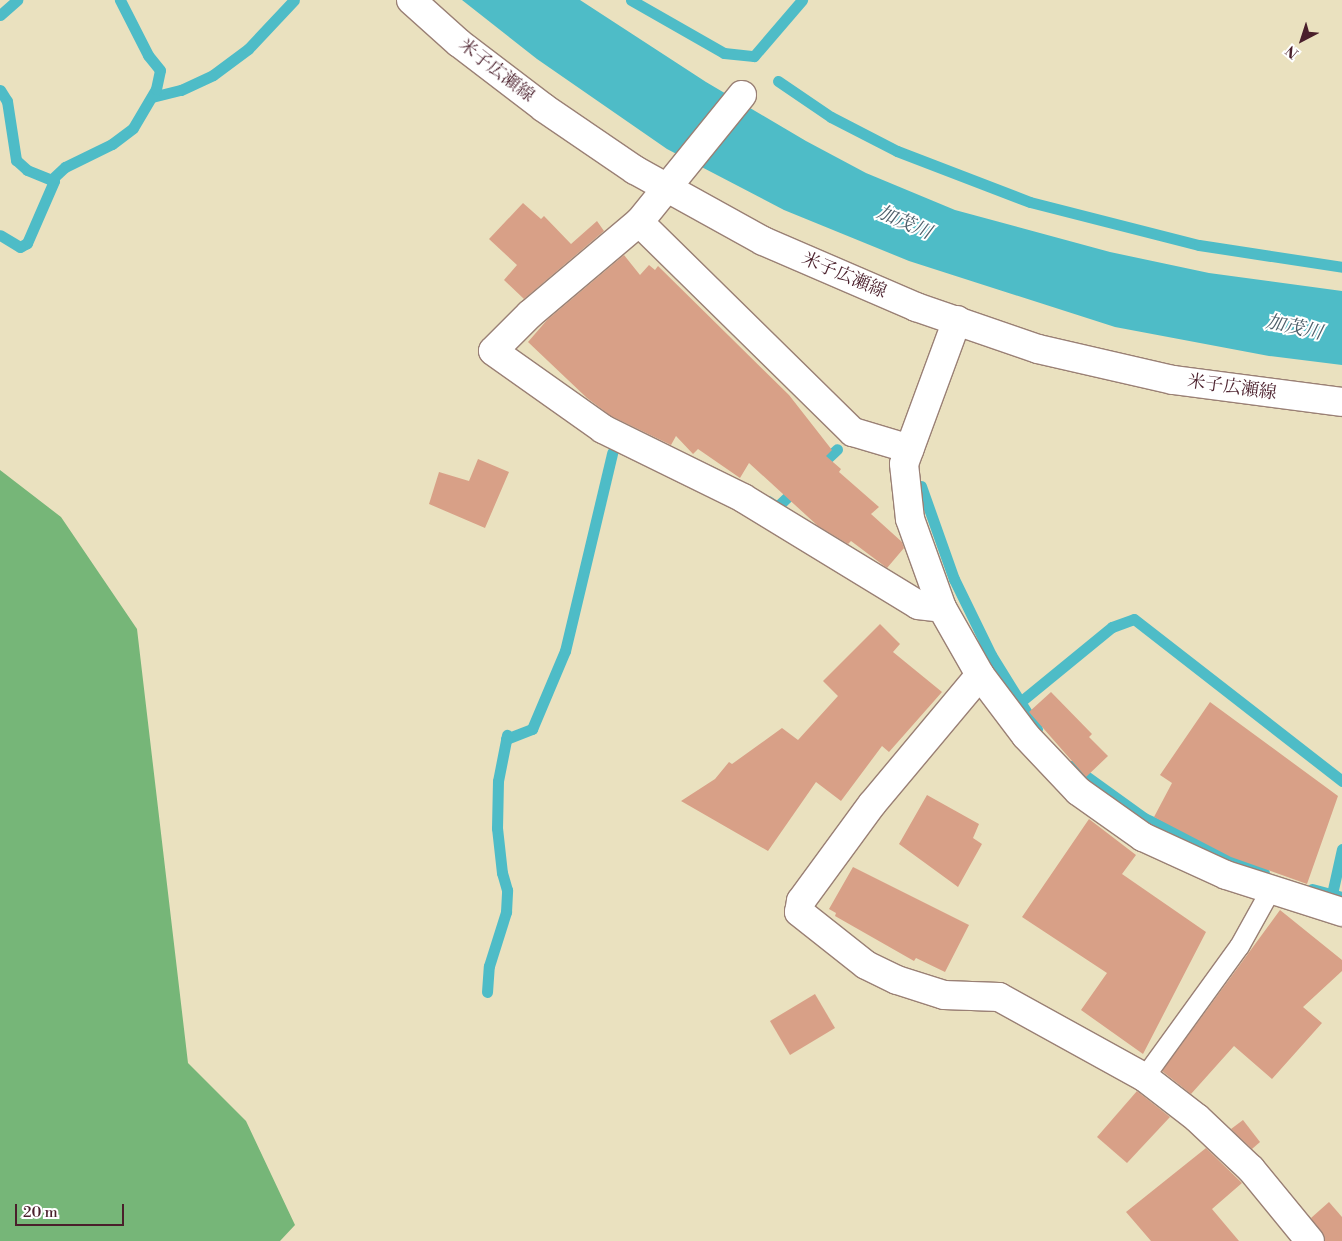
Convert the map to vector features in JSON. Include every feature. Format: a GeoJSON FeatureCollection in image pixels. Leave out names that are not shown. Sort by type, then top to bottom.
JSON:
{"type":"FeatureCollection","features":[{"type":"Feature","properties":{"kind":"street","name":"米子広瀬線"},"geometry":{"type":"LineString","coordinates":[[411,0],[459,43],[544,108],[674,178],[763,241],[916,306],[1038,350],[1173,380],[1342,402]]}},
{"type":"Feature","properties":{"kind":"street"},"geometry":{"type":"LineString","coordinates":[[742,96],[639,222],[530,314],[493,351],[603,429],[743,498],[918,605],[942,608]]}},
{"type":"Feature","properties":{"kind":"street"},"geometry":{"type":"LineString","coordinates":[[639,222],[853,432],[910,449]]}},
{"type":"Feature","properties":{"kind":"street"},"geometry":{"type":"LineString","coordinates":[[957,320],[904,464],[910,518],[942,608],[980,675],[1026,736],[1078,791],[1143,837],[1226,875],[1342,912]]}},
{"type":"Feature","properties":{"kind":"street"},"geometry":{"type":"LineString","coordinates":[[980,675],[872,804],[801,901],[799,912],[866,965],[889,976],[944,995],[999,997],[1144,1077],[1197,1118],[1251,1169],[1310,1241]]}},
{"type":"Feature","properties":{"kind":"lane"},"geometry":{"type":"LineString","coordinates":[[1144,1077],[1239,946],[1270,890]]}},
{"type":"Feature","properties":{"kind":"green space"},"geometry":{"type":"Polygon","coordinates":[[[0,470],[61,517],[137,629],[188,1063],[246,1121],[295,1225],[280,1241],[0,1241],[0,470]]]}},
{"type":"Feature","properties":{"kind":"water","name":"加茂川"},"geometry":{"type":"Polygon","coordinates":[[[462,0],[580,0],[706,82],[806,141],[866,173],[955,210],[1110,252],[1209,273],[1342,291],[1342,365],[1269,356],[1115,327],[909,261],[784,210],[667,149],[537,59],[462,0]]]}},
{"type":"Feature","properties":{"kind":"building"},"geometry":{"type":"Polygon","coordinates":[[[523,203],[541,219],[544,216],[571,244],[597,221],[604,231],[524,299],[504,280],[517,265],[489,239],[523,203]]]}},
{"type":"Feature","properties":{"kind":"building"},"geometry":{"type":"Polygon","coordinates":[[[624,255],[640,275],[649,265],[655,270],[658,266],[789,395],[832,450],[826,456],[841,469],[839,472],[879,507],[871,514],[902,542],[904,548],[887,568],[851,541],[848,544],[818,526],[749,463],[740,478],[698,449],[693,454],[676,436],[671,445],[611,416],[587,398],[528,342],[547,320],[624,255]]]}},
{"type":"Feature","properties":{"kind":"building"},"geometry":{"type":"Polygon","coordinates":[[[478,459],[509,472],[485,528],[429,504],[439,472],[469,481],[478,459]]]}},
{"type":"Feature","properties":{"kind":"building"},"geometry":{"type":"Polygon","coordinates":[[[880,624],[900,644],[893,652],[942,692],[889,752],[882,746],[841,801],[816,782],[768,851],[681,801],[715,779],[729,762],[732,764],[782,728],[798,740],[838,696],[823,681],[880,624]]]}},
{"type":"Feature","properties":{"kind":"building"},"geometry":{"type":"Polygon","coordinates":[[[1051,692],[1092,734],[1089,737],[1108,756],[1086,777],[1029,712],[1051,692]]]}},
{"type":"Feature","properties":{"kind":"building"},"geometry":{"type":"Polygon","coordinates":[[[1210,702],[1338,796],[1307,884],[1231,857],[1154,817],[1172,783],[1160,775],[1210,702]]]}},
{"type":"Feature","properties":{"kind":"building"},"geometry":{"type":"Polygon","coordinates":[[[927,795],[979,824],[973,838],[982,844],[958,887],[899,844],[927,795]]]}},
{"type":"Feature","properties":{"kind":"building"},"geometry":{"type":"Polygon","coordinates":[[[1089,819],[1136,855],[1122,874],[1206,932],[1143,1054],[1081,1010],[1107,973],[1022,917],[1089,819]]]}},
{"type":"Feature","properties":{"kind":"building"},"geometry":{"type":"Polygon","coordinates":[[[853,867],[969,925],[945,972],[916,958],[914,961],[835,916],[836,913],[829,909],[853,867]]]}},
{"type":"Feature","properties":{"kind":"building"},"geometry":{"type":"Polygon","coordinates":[[[1280,910],[1342,960],[1342,971],[1303,1007],[1322,1023],[1272,1079],[1234,1046],[1191,1094],[1162,1071],[1280,910]]]}},
{"type":"Feature","properties":{"kind":"building"},"geometry":{"type":"Polygon","coordinates":[[[815,994],[835,1028],[790,1055],[770,1021],[815,994]]]}},
{"type":"Feature","properties":{"kind":"building"},"geometry":{"type":"Polygon","coordinates":[[[1137,1091],[1170,1117],[1127,1163],[1097,1137],[1137,1091]]]}},
{"type":"Feature","properties":{"kind":"building"},"geometry":{"type":"Polygon","coordinates":[[[1243,1120],[1260,1142],[1252,1149],[1231,1129],[1243,1120]]]}},
{"type":"Feature","properties":{"kind":"building"},"geometry":{"type":"Polygon","coordinates":[[[1206,1148],[1242,1183],[1212,1209],[1239,1241],[1151,1241],[1126,1212],[1206,1148]]]}},
{"type":"Feature","properties":{"kind":"building"},"geometry":{"type":"Polygon","coordinates":[[[1329,1202],[1342,1217],[1342,1241],[1325,1241],[1311,1218],[1329,1202]]]}},
{"type":"Feature","properties":{"kind":"waterway"},"geometry":{"type":"LineString","coordinates":[[0,15],[17,0]]}},
{"type":"Feature","properties":{"kind":"waterway"},"geometry":{"type":"LineString","coordinates":[[51,180],[65,167],[112,144],[133,128],[156,89],[160,70],[148,55],[120,0]]}},
{"type":"Feature","properties":{"kind":"waterway"},"geometry":{"type":"LineString","coordinates":[[152,97],[181,90],[213,75],[248,49],[294,0]]}},
{"type":"Feature","properties":{"kind":"waterway"},"geometry":{"type":"LineString","coordinates":[[631,0],[724,53],[754,56],[802,0]]}},
{"type":"Feature","properties":{"kind":"waterway"},"geometry":{"type":"LineString","coordinates":[[778,81],[831,117],[897,151],[1030,202],[1199,245],[1342,267]]}},
{"type":"Feature","properties":{"kind":"waterway"},"geometry":{"type":"LineString","coordinates":[[0,90],[7,101],[16,160],[27,170],[54,181],[27,243],[20,247],[0,235]]}},
{"type":"Feature","properties":{"kind":"waterway"},"geometry":{"type":"LineString","coordinates":[[818,467],[837,449]]}},
{"type":"Feature","properties":{"kind":"waterway"},"geometry":{"type":"LineString","coordinates":[[506,739],[532,729],[565,651],[612,453]]}},
{"type":"Feature","properties":{"kind":"waterway"},"geometry":{"type":"LineString","coordinates":[[921,486],[954,579],[991,655],[1037,729]]}},
{"type":"Feature","properties":{"kind":"waterway"},"geometry":{"type":"LineString","coordinates":[[768,501],[777,507],[798,487]]}},
{"type":"Feature","properties":{"kind":"waterway"},"geometry":{"type":"LineString","coordinates":[[1019,703],[1112,627],[1134,619],[1342,781]]}},
{"type":"Feature","properties":{"kind":"waterway"},"geometry":{"type":"LineString","coordinates":[[487,992],[489,966],[506,912],[507,890],[502,873],[497,828],[498,781],[507,735]]}},
{"type":"Feature","properties":{"kind":"waterway"},"geometry":{"type":"LineString","coordinates":[[1072,766],[1144,818],[1264,873]]}},
{"type":"Feature","properties":{"kind":"waterway"},"geometry":{"type":"LineString","coordinates":[[1332,894],[1342,849]]}},
{"type":"Feature","properties":{"kind":"waterway"},"geometry":{"type":"LineString","coordinates":[[1312,889],[1342,897]]}}]}
